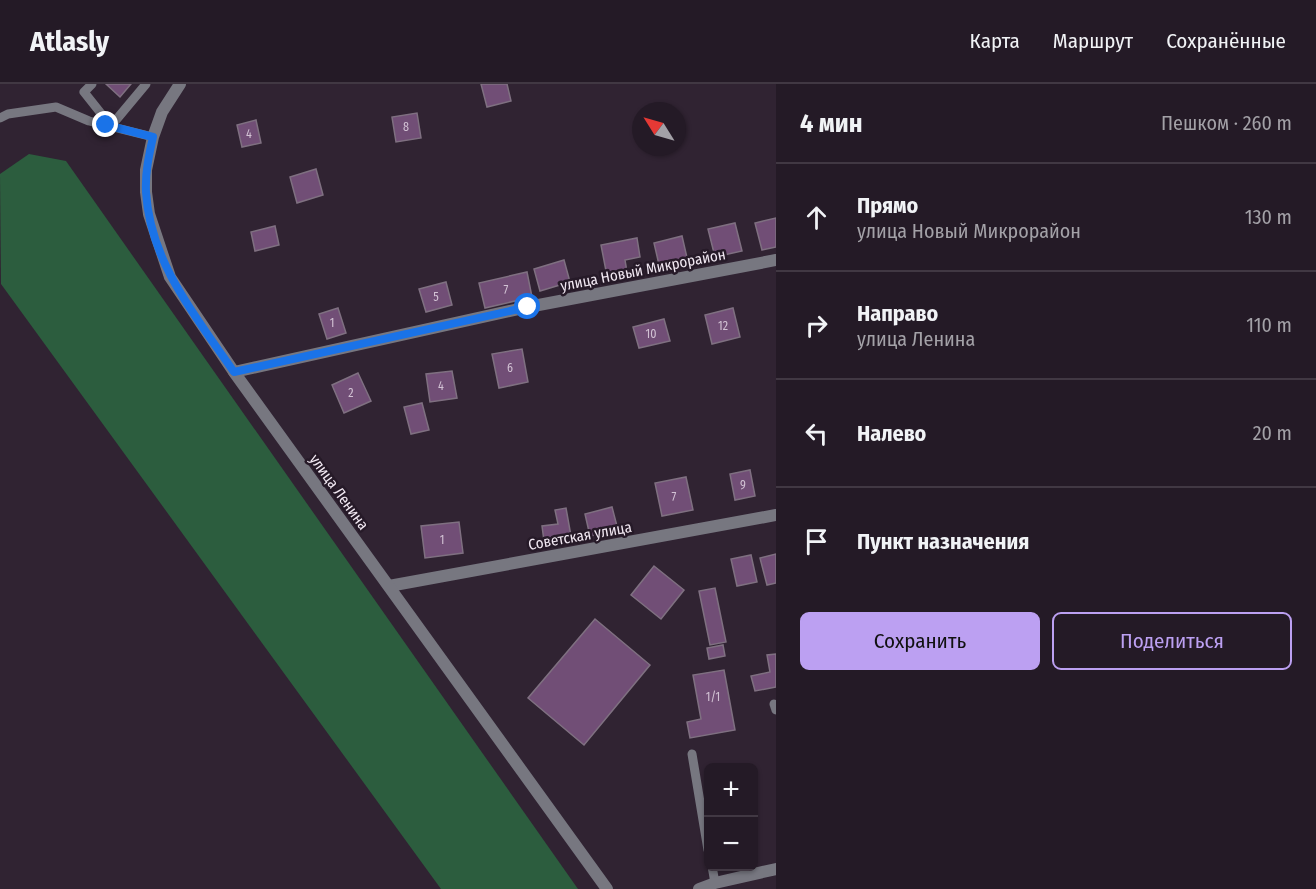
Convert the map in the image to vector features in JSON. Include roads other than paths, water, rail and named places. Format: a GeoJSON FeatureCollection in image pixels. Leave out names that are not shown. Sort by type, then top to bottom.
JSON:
{"type":"FeatureCollection","features":[{"type":"Feature","properties":{"kind":"street","name":"улица Ленина"},"geometry":{"type":"LineString","coordinates":[[180,84],[162,112],[153,137],[146,170],[149,214],[157,244],[170,277],[234,372],[607,889]]}},
{"type":"Feature","properties":{"kind":"street","name":"улица Новый Микрорайон"},"geometry":{"type":"LineString","coordinates":[[234,372],[528,307],[776,261]]}},
{"type":"Feature","properties":{"kind":"street","name":"Советская улица"},"geometry":{"type":"LineString","coordinates":[[389,586],[776,515]]}},
{"type":"Feature","properties":{"kind":"street"},"geometry":{"type":"LineString","coordinates":[[699,889],[776,869]]}},
{"type":"Feature","properties":{"kind":"lane"},"geometry":{"type":"LineString","coordinates":[[92,84],[84,92],[111,126]]}},
{"type":"Feature","properties":{"kind":"lane"},"geometry":{"type":"LineString","coordinates":[[111,126],[146,84]]}},
{"type":"Feature","properties":{"kind":"lane"},"geometry":{"type":"LineString","coordinates":[[0,118],[8,114],[56,107],[89,121],[153,137]]}},
{"type":"Feature","properties":{"kind":"lane"},"geometry":{"type":"LineString","coordinates":[[692,754],[704,826]]}},
{"type":"Feature","properties":{"kind":"lane"},"geometry":{"type":"LineString","coordinates":[[713,871],[715,883]]}}]}
